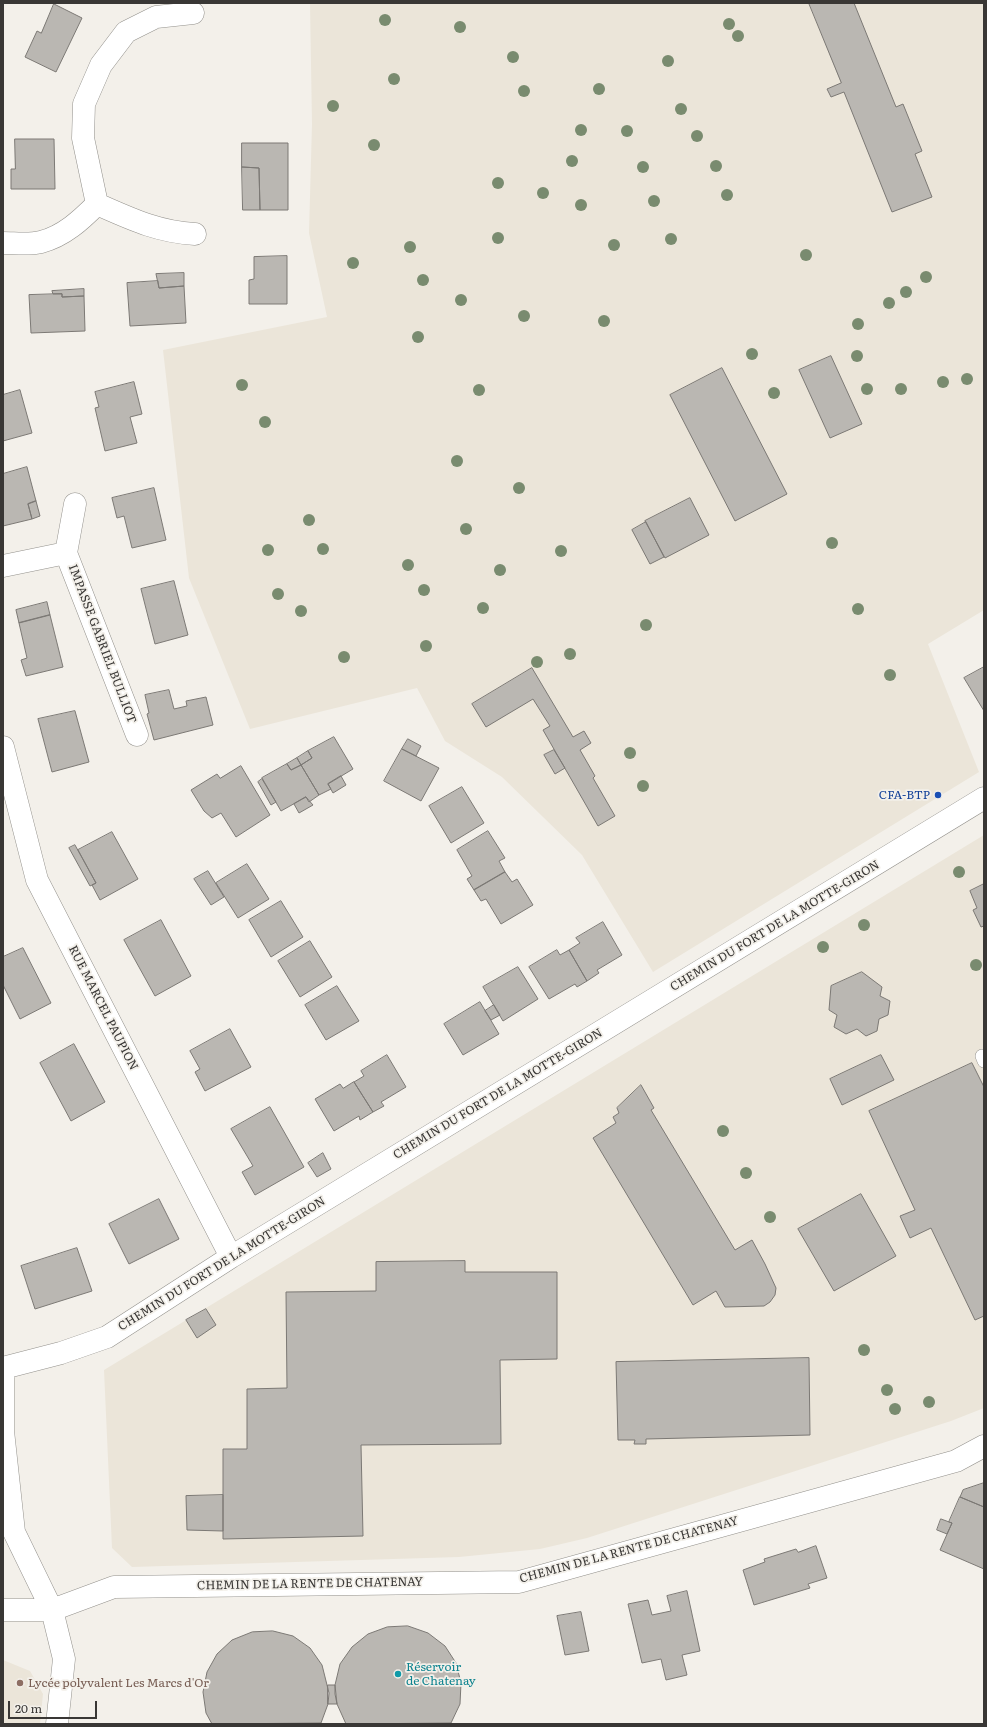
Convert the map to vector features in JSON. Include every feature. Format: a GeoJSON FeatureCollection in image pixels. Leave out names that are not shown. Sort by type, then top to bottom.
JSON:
{"type":"FeatureCollection","features":[{"type":"Feature","properties":{"kind":"street"},"geometry":{"type":"LineString","coordinates":[[97,204],[83,138],[84,104],[101,65],[126,32],[156,17],[192,13]]}},
{"type":"Feature","properties":{"kind":"street"},"geometry":{"type":"LineString","coordinates":[[97,204],[150,227],[172,233],[195,234]]}},
{"type":"Feature","properties":{"kind":"street"},"geometry":{"type":"LineString","coordinates":[[3,243],[40,242],[58,235],[77,223],[97,204]]}},
{"type":"Feature","properties":{"kind":"street","name":"IMPASSE GABRIEL BULLIOT"},"geometry":{"type":"LineString","coordinates":[[75,504],[66,553],[137,735]]}},
{"type":"Feature","properties":{"kind":"street","name":"IMPASSE GABRIEL BULLIOT"},"geometry":{"type":"LineString","coordinates":[[3,566],[66,553]]}},
{"type":"Feature","properties":{"kind":"street","name":"RUE MARCEL PAUPION"},"geometry":{"type":"LineString","coordinates":[[3,747],[37,880],[231,1257]]}},
{"type":"Feature","properties":{"kind":"street","name":"CHEMIN DU FORT DE LA MOTTE-GIRON"},"geometry":{"type":"LineString","coordinates":[[3,1368],[61,1353],[106,1337],[231,1257],[984,798]]}},
{"type":"Feature","properties":{"kind":"street"},"geometry":{"type":"LineString","coordinates":[[3,1368],[4,1431],[14,1532],[52,1610],[64,1660],[57,1724]]}},
{"type":"Feature","properties":{"kind":"street","name":"CHEMIN DE LA RENTE DE CHATENAY"},"geometry":{"type":"LineString","coordinates":[[52,1610],[114,1587],[519,1582],[956,1461],[984,1446]]}},
{"type":"Feature","properties":{"kind":"street"},"geometry":{"type":"LineString","coordinates":[[3,1610],[52,1610]]}},
{"type":"Feature","properties":{"kind":"shaded area"},"geometry":{"type":"Polygon","coordinates":[[[310,3],[984,3],[984,610],[928,644],[979,772],[653,972],[582,855],[502,777],[445,741],[417,688],[250,729],[189,578],[163,350],[327,317],[309,233],[312,124],[310,3]]]}},
{"type":"Feature","properties":{"kind":"shaded area"},"geometry":{"type":"Polygon","coordinates":[[[984,835],[984,1408],[951,1421],[587,1538],[540,1549],[459,1557],[132,1567],[112,1548],[104,1370],[984,835]]]}},
{"type":"Feature","properties":{"kind":"shaded area","name":"Lycée polyvalent Les Marcs d'Or"},"geometry":{"type":"Polygon","coordinates":[[[3,1660],[30,1671],[43,1694],[40,1724],[3,1724],[3,1660]]]}},
{"type":"Feature","properties":{"kind":"building"},"geometry":{"type":"Polygon","coordinates":[[[809,3],[854,3],[896,107],[903,104],[922,151],[915,154],[932,197],[892,212],[844,92],[831,97],[827,89],[841,83],[809,3]]]}},
{"type":"Feature","properties":{"kind":"building"},"geometry":{"type":"Polygon","coordinates":[[[54,4],[82,18],[56,72],[25,57],[37,31],[41,33],[54,4]]]}},
{"type":"Feature","properties":{"kind":"building"},"geometry":{"type":"Polygon","coordinates":[[[15,139],[54,139],[55,189],[11,189],[11,169],[15,169],[15,139]]]}},
{"type":"Feature","properties":{"kind":"building"},"geometry":{"type":"Polygon","coordinates":[[[242,143],[288,143],[288,210],[260,210],[259,168],[242,167],[242,143]]]}},
{"type":"Feature","properties":{"kind":"building"},"geometry":{"type":"Polygon","coordinates":[[[242,167],[259,168],[260,210],[243,210],[242,167]]]}},
{"type":"Feature","properties":{"kind":"building"},"geometry":{"type":"Polygon","coordinates":[[[287,256],[287,304],[249,304],[249,280],[254,279],[254,257],[287,256]]]}},
{"type":"Feature","properties":{"kind":"building"},"geometry":{"type":"Polygon","coordinates":[[[184,273],[184,286],[159,288],[156,274],[184,273]]]}},
{"type":"Feature","properties":{"kind":"building"},"geometry":{"type":"Polygon","coordinates":[[[158,281],[159,288],[184,286],[186,323],[130,326],[127,283],[158,281]]]}},
{"type":"Feature","properties":{"kind":"building"},"geometry":{"type":"Polygon","coordinates":[[[84,289],[84,296],[62,297],[62,294],[53,294],[52,291],[84,289]]]}},
{"type":"Feature","properties":{"kind":"building"},"geometry":{"type":"Polygon","coordinates":[[[62,294],[62,297],[84,296],[85,331],[31,333],[29,295],[62,294]]]}},
{"type":"Feature","properties":{"kind":"building"},"geometry":{"type":"Polygon","coordinates":[[[831,356],[862,424],[830,438],[799,370],[831,356]]]}},
{"type":"Feature","properties":{"kind":"building"},"geometry":{"type":"Polygon","coordinates":[[[722,368],[787,494],[735,521],[670,395],[722,368]]]}},
{"type":"Feature","properties":{"kind":"building"},"geometry":{"type":"Polygon","coordinates":[[[134,382],[142,414],[130,417],[137,443],[105,451],[95,408],[99,407],[95,392],[134,382]]]}},
{"type":"Feature","properties":{"kind":"building"},"geometry":{"type":"Polygon","coordinates":[[[20,390],[32,433],[3,441],[3,395],[20,390]]]}},
{"type":"Feature","properties":{"kind":"building"},"geometry":{"type":"Polygon","coordinates":[[[27,467],[36,501],[28,504],[32,519],[3,526],[3,474],[27,467]]]}},
{"type":"Feature","properties":{"kind":"building"},"geometry":{"type":"Polygon","coordinates":[[[154,488],[166,540],[132,548],[124,516],[117,518],[112,498],[154,488]]]}},
{"type":"Feature","properties":{"kind":"building"},"geometry":{"type":"Polygon","coordinates":[[[690,498],[709,535],[665,558],[645,521],[690,498]]]}},
{"type":"Feature","properties":{"kind":"building"},"geometry":{"type":"Polygon","coordinates":[[[36,501],[40,516],[32,519],[28,504],[36,501]]]}},
{"type":"Feature","properties":{"kind":"building"},"geometry":{"type":"Polygon","coordinates":[[[646,522],[664,557],[650,564],[632,530],[646,522]]]}},
{"type":"Feature","properties":{"kind":"building"},"geometry":{"type":"Polygon","coordinates":[[[174,581],[188,635],[155,644],[141,589],[174,581]]]}},
{"type":"Feature","properties":{"kind":"building"},"geometry":{"type":"Polygon","coordinates":[[[47,602],[50,615],[19,623],[16,610],[47,602]]]}},
{"type":"Feature","properties":{"kind":"building"},"geometry":{"type":"Polygon","coordinates":[[[50,615],[63,667],[26,676],[21,660],[27,658],[19,623],[50,615]]]}},
{"type":"Feature","properties":{"kind":"building"},"geometry":{"type":"Polygon","coordinates":[[[984,667],[984,711],[964,678],[984,667]]]}},
{"type":"Feature","properties":{"kind":"building"},"geometry":{"type":"Polygon","coordinates":[[[532,668],[573,737],[584,731],[591,743],[580,750],[595,776],[593,778],[615,816],[598,826],[543,730],[550,726],[533,699],[486,727],[472,704],[532,668]]]}},
{"type":"Feature","properties":{"kind":"building"},"geometry":{"type":"Polygon","coordinates":[[[169,690],[174,709],[187,706],[186,701],[206,697],[213,725],[154,740],[147,714],[149,713],[145,695],[169,690]]]}},
{"type":"Feature","properties":{"kind":"building"},"geometry":{"type":"Polygon","coordinates":[[[75,711],[89,762],[52,772],[38,719],[75,711]]]}},
{"type":"Feature","properties":{"kind":"building"},"geometry":{"type":"Polygon","coordinates":[[[334,737],[353,769],[328,784],[331,789],[319,795],[301,765],[312,758],[308,751],[334,737]]]}},
{"type":"Feature","properties":{"kind":"building"},"geometry":{"type":"Polygon","coordinates":[[[408,739],[421,746],[416,756],[402,749],[408,739]]]}},
{"type":"Feature","properties":{"kind":"building"},"geometry":{"type":"Polygon","coordinates":[[[402,749],[439,768],[421,801],[384,781],[402,749]]]}},
{"type":"Feature","properties":{"kind":"building"},"geometry":{"type":"Polygon","coordinates":[[[554,750],[565,768],[555,774],[544,755],[554,750]]]}},
{"type":"Feature","properties":{"kind":"building"},"geometry":{"type":"Polygon","coordinates":[[[308,751],[312,758],[301,765],[297,758],[308,751]]]}},
{"type":"Feature","properties":{"kind":"building"},"geometry":{"type":"Polygon","coordinates":[[[297,758],[301,765],[291,770],[287,764],[297,758]]]}},
{"type":"Feature","properties":{"kind":"building"},"geometry":{"type":"Polygon","coordinates":[[[287,764],[291,770],[301,765],[319,795],[309,802],[306,797],[281,811],[262,778],[287,764]]]}},
{"type":"Feature","properties":{"kind":"building"},"geometry":{"type":"Polygon","coordinates":[[[241,766],[270,815],[236,837],[221,813],[212,818],[204,811],[191,790],[217,774],[220,778],[241,766]]]}},
{"type":"Feature","properties":{"kind":"building"},"geometry":{"type":"Polygon","coordinates":[[[341,776],[346,785],[333,793],[328,784],[341,776]]]}},
{"type":"Feature","properties":{"kind":"building"},"geometry":{"type":"Polygon","coordinates":[[[262,779],[276,802],[271,805],[258,782],[262,779]]]}},
{"type":"Feature","properties":{"kind":"building"},"geometry":{"type":"Polygon","coordinates":[[[462,787],[484,823],[451,843],[429,806],[462,787]]]}},
{"type":"Feature","properties":{"kind":"building"},"geometry":{"type":"Polygon","coordinates":[[[306,797],[313,805],[299,813],[294,804],[306,797]]]}},
{"type":"Feature","properties":{"kind":"building"},"geometry":{"type":"Polygon","coordinates":[[[488,831],[505,858],[499,861],[505,872],[474,890],[467,879],[472,876],[457,850],[488,831]]]}},
{"type":"Feature","properties":{"kind":"building"},"geometry":{"type":"Polygon","coordinates":[[[112,832],[138,879],[100,900],[92,885],[96,883],[78,850],[112,832]]]}},
{"type":"Feature","properties":{"kind":"building"},"geometry":{"type":"Polygon","coordinates":[[[75,845],[96,883],[90,886],[69,848],[75,845]]]}},
{"type":"Feature","properties":{"kind":"building"},"geometry":{"type":"Polygon","coordinates":[[[247,864],[269,899],[238,918],[216,883],[247,864]]]}},
{"type":"Feature","properties":{"kind":"building"},"geometry":{"type":"Polygon","coordinates":[[[208,871],[224,897],[211,905],[194,879],[208,871]]]}},
{"type":"Feature","properties":{"kind":"building"},"geometry":{"type":"Polygon","coordinates":[[[505,872],[512,882],[517,879],[533,905],[501,924],[486,899],[481,901],[474,890],[505,872]]]}},
{"type":"Feature","properties":{"kind":"building"},"geometry":{"type":"Polygon","coordinates":[[[984,884],[984,926],[981,927],[973,910],[977,908],[970,891],[984,884]]]}},
{"type":"Feature","properties":{"kind":"building"},"geometry":{"type":"Polygon","coordinates":[[[281,901],[303,937],[271,957],[249,920],[281,901]]]}},
{"type":"Feature","properties":{"kind":"building"},"geometry":{"type":"Polygon","coordinates":[[[161,920],[191,976],[155,996],[124,940],[161,920]]]}},
{"type":"Feature","properties":{"kind":"building"},"geometry":{"type":"Polygon","coordinates":[[[603,922],[622,955],[597,970],[599,973],[587,981],[569,950],[580,943],[576,938],[603,922]]]}},
{"type":"Feature","properties":{"kind":"building"},"geometry":{"type":"Polygon","coordinates":[[[310,941],[332,977],[300,997],[278,961],[310,941]]]}},
{"type":"Feature","properties":{"kind":"building"},"geometry":{"type":"Polygon","coordinates":[[[23,948],[51,1003],[20,1019],[3,985],[3,957],[23,948]]]}},
{"type":"Feature","properties":{"kind":"building"},"geometry":{"type":"Polygon","coordinates":[[[557,950],[560,955],[569,950],[587,981],[577,987],[575,984],[549,999],[529,967],[557,950]]]}},
{"type":"Feature","properties":{"kind":"building"},"geometry":{"type":"Polygon","coordinates":[[[518,967],[538,999],[503,1021],[483,987],[518,967]]]}},
{"type":"Feature","properties":{"kind":"building"},"geometry":{"type":"Polygon","coordinates":[[[862,972],[882,987],[880,996],[890,1001],[888,1015],[879,1019],[877,1031],[866,1036],[857,1029],[846,1034],[834,1027],[837,1015],[829,1010],[831,986],[862,972]]]}},
{"type":"Feature","properties":{"kind":"building"},"geometry":{"type":"Polygon","coordinates":[[[337,986],[359,1021],[326,1040],[305,1005],[337,986]]]}},
{"type":"Feature","properties":{"kind":"building"},"geometry":{"type":"Polygon","coordinates":[[[480,1002],[499,1034],[463,1055],[444,1024],[480,1002]]]}},
{"type":"Feature","properties":{"kind":"building"},"geometry":{"type":"Polygon","coordinates":[[[494,1005],[500,1015],[491,1020],[485,1011],[494,1005]]]}},
{"type":"Feature","properties":{"kind":"building"},"geometry":{"type":"Polygon","coordinates":[[[230,1029],[251,1067],[205,1091],[195,1072],[200,1069],[190,1051],[230,1029]]]}},
{"type":"Feature","properties":{"kind":"building"},"geometry":{"type":"Polygon","coordinates":[[[74,1044],[105,1102],[71,1121],[40,1063],[74,1044]]]}},
{"type":"Feature","properties":{"kind":"building"},"geometry":{"type":"Polygon","coordinates":[[[387,1055],[406,1087],[381,1102],[384,1106],[373,1112],[354,1082],[364,1076],[361,1071],[387,1055]]]}},
{"type":"Feature","properties":{"kind":"building"},"geometry":{"type":"Polygon","coordinates":[[[881,1055],[894,1080],[842,1105],[830,1079],[881,1055]]]}},
{"type":"Feature","properties":{"kind":"building"},"geometry":{"type":"Polygon","coordinates":[[[972,1063],[984,1087],[984,1316],[975,1320],[931,1228],[910,1238],[900,1216],[915,1210],[869,1111],[972,1063]]]}},
{"type":"Feature","properties":{"kind":"building"},"geometry":{"type":"Polygon","coordinates":[[[354,1082],[373,1112],[360,1120],[359,1116],[334,1131],[315,1099],[340,1084],[343,1088],[354,1082]]]}},
{"type":"Feature","properties":{"kind":"building"},"geometry":{"type":"Polygon","coordinates":[[[641,1085],[654,1108],[651,1110],[735,1250],[752,1240],[776,1288],[775,1295],[770,1302],[764,1306],[725,1307],[716,1291],[693,1305],[593,1138],[616,1123],[613,1117],[619,1113],[617,1108],[641,1085]]]}},
{"type":"Feature","properties":{"kind":"building"},"geometry":{"type":"Polygon","coordinates":[[[270,1107],[304,1167],[255,1195],[242,1172],[253,1166],[231,1129],[270,1107]]]}},
{"type":"Feature","properties":{"kind":"building"},"geometry":{"type":"Polygon","coordinates":[[[323,1153],[331,1169],[317,1177],[308,1163],[323,1153]]]}},
{"type":"Feature","properties":{"kind":"building"},"geometry":{"type":"Polygon","coordinates":[[[861,1194],[896,1256],[834,1291],[798,1229],[861,1194]]]}},
{"type":"Feature","properties":{"kind":"building"},"geometry":{"type":"Polygon","coordinates":[[[159,1199],[179,1239],[129,1264],[109,1224],[159,1199]]]}},
{"type":"Feature","properties":{"kind":"building"},"geometry":{"type":"Polygon","coordinates":[[[77,1248],[92,1291],[35,1309],[21,1266],[77,1248]]]}},
{"type":"Feature","properties":{"kind":"building"},"geometry":{"type":"Polygon","coordinates":[[[465,1261],[465,1272],[557,1272],[557,1359],[500,1360],[501,1444],[361,1445],[363,1536],[223,1539],[223,1449],[247,1449],[247,1389],[287,1388],[286,1292],[376,1291],[376,1262],[465,1261]]]}},
{"type":"Feature","properties":{"kind":"building"},"geometry":{"type":"Polygon","coordinates":[[[206,1309],[216,1325],[197,1338],[186,1320],[206,1309]]]}},
{"type":"Feature","properties":{"kind":"building"},"geometry":{"type":"Polygon","coordinates":[[[809,1358],[810,1435],[646,1439],[646,1444],[634,1444],[635,1440],[618,1440],[616,1362],[809,1358]]]}},
{"type":"Feature","properties":{"kind":"building"},"geometry":{"type":"Polygon","coordinates":[[[984,1483],[984,1507],[960,1497],[963,1490],[984,1483]]]}},
{"type":"Feature","properties":{"kind":"building"},"geometry":{"type":"Polygon","coordinates":[[[223,1495],[223,1531],[187,1530],[186,1496],[223,1495]]]}},
{"type":"Feature","properties":{"kind":"building"},"geometry":{"type":"Polygon","coordinates":[[[960,1497],[984,1507],[984,1569],[940,1550],[952,1523],[949,1522],[960,1497]]]}},
{"type":"Feature","properties":{"kind":"building"},"geometry":{"type":"Polygon","coordinates":[[[941,1519],[952,1523],[947,1534],[937,1530],[941,1519]]]}},
{"type":"Feature","properties":{"kind":"building"},"geometry":{"type":"Polygon","coordinates":[[[816,1546],[827,1578],[808,1584],[810,1588],[754,1605],[743,1570],[765,1562],[764,1559],[796,1549],[798,1552],[816,1546]]]}},
{"type":"Feature","properties":{"kind":"building"},"geometry":{"type":"Polygon","coordinates":[[[687,1591],[700,1651],[682,1655],[687,1675],[666,1680],[661,1659],[642,1663],[628,1604],[648,1600],[652,1615],[671,1611],[667,1596],[687,1591]]]}},
{"type":"Feature","properties":{"kind":"building"},"geometry":{"type":"Polygon","coordinates":[[[581,1612],[589,1651],[565,1655],[557,1616],[581,1612]]]}},
{"type":"Feature","properties":{"kind":"building","name":"Réservoir de Chatenay"},"geometry":{"type":"Polygon","coordinates":[[[408,1626],[428,1633],[445,1646],[456,1663],[461,1683],[460,1704],[451,1723],[346,1724],[337,1704],[335,1694],[335,1685],[340,1664],[352,1647],[368,1634],[387,1627],[408,1626]]]}},
{"type":"Feature","properties":{"kind":"building"},"geometry":{"type":"Polygon","coordinates":[[[273,1631],[293,1636],[310,1648],[322,1665],[329,1693],[328,1704],[321,1723],[212,1724],[206,1713],[203,1692],[207,1672],[217,1654],[232,1640],[252,1632],[273,1631]]]}},
{"type":"Feature","properties":{"kind":"building"},"geometry":{"type":"Polygon","coordinates":[[[328,1685],[335,1685],[337,1704],[328,1704],[328,1685]]]}},
{"type":"Feature","properties":{"kind":"place","name":"CFA-BTP"},"geometry":{"type":"Point","coordinates":[938,795]}},
{"type":"Feature","properties":{"kind":"place","name":"Réservoir de Chatenay"},"geometry":{"type":"Point","coordinates":[398,1674]}},
{"type":"Feature","properties":{"kind":"place","name":"Lycée polyvalent Les Marcs d'Or"},"geometry":{"type":"Point","coordinates":[20,1683]}}]}
